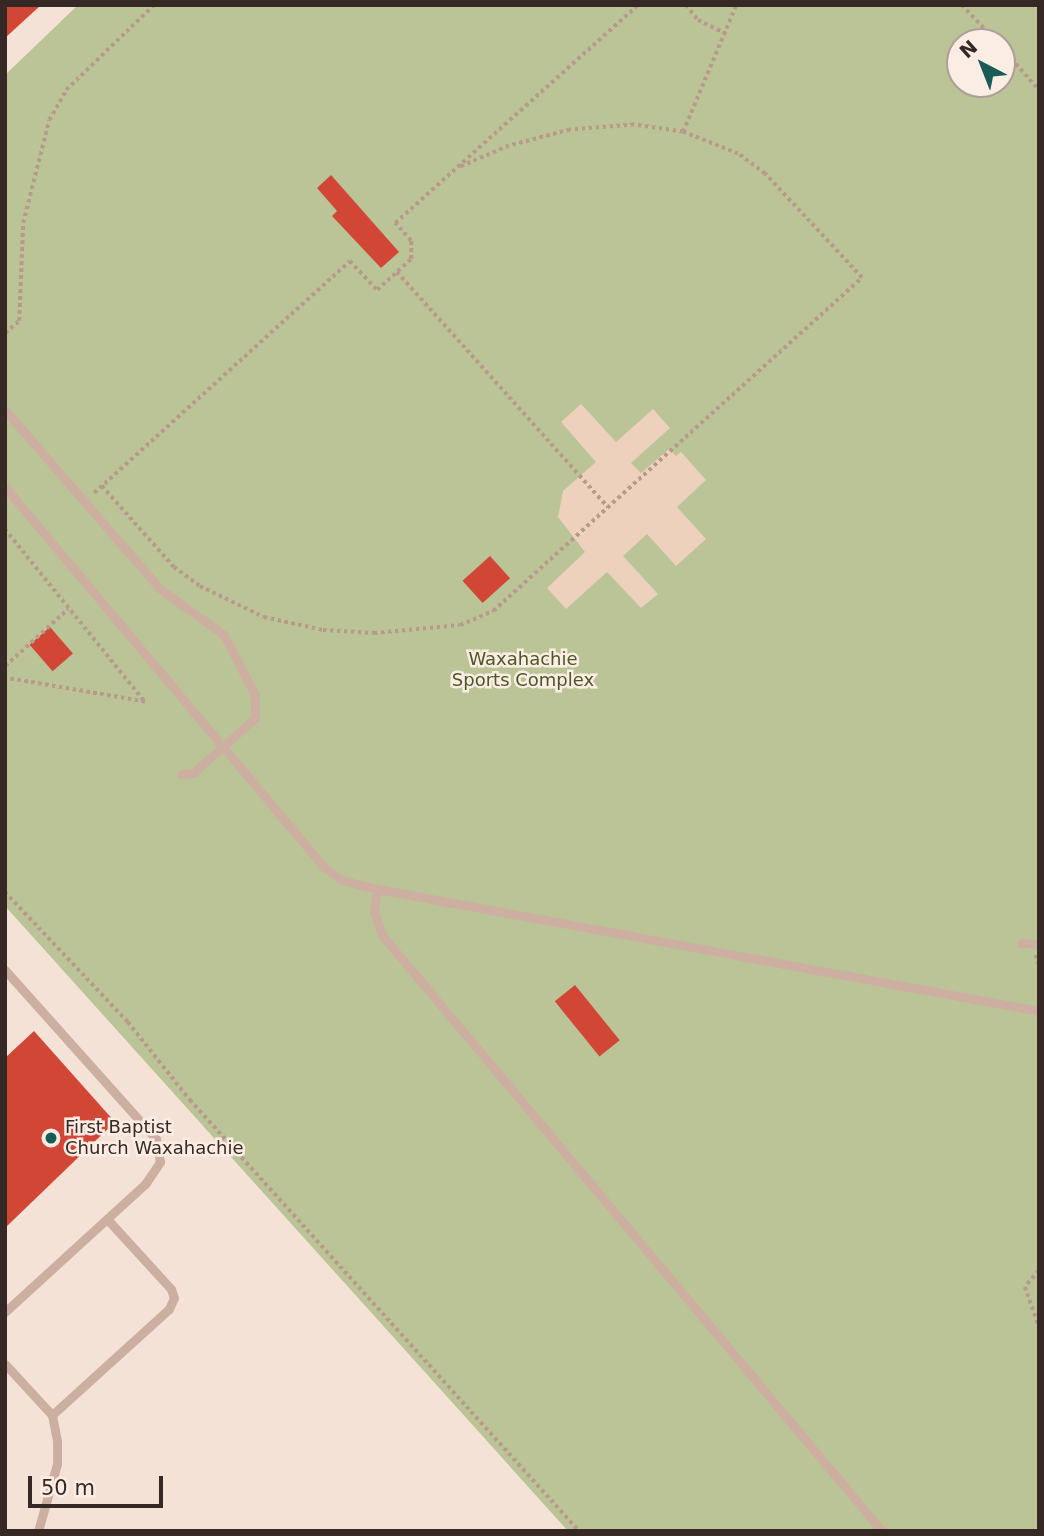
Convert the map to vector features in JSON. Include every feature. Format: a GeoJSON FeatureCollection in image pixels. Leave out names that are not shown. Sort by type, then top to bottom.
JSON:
{"type":"FeatureCollection","features":[{"type":"Feature","properties":{"kind":"lane"},"geometry":{"type":"LineString","coordinates":[[5,410],[87,499],[159,588],[224,635],[255,695],[255,718],[193,773],[181,774]]}},
{"type":"Feature","properties":{"kind":"lane"},"geometry":{"type":"LineString","coordinates":[[5,487],[324,867],[341,880],[377,889],[1039,1011]]}},
{"type":"Feature","properties":{"kind":"lane"},"geometry":{"type":"LineString","coordinates":[[377,889],[374,911],[382,935],[881,1531]]}},
{"type":"Feature","properties":{"kind":"lane"},"geometry":{"type":"LineString","coordinates":[[1021,943],[1039,944]]}},
{"type":"Feature","properties":{"kind":"lane"},"geometry":{"type":"LineString","coordinates":[[5,970],[156,1139],[160,1161],[145,1184],[5,1312]]}},
{"type":"Feature","properties":{"kind":"lane"},"geometry":{"type":"LineString","coordinates":[[52,1415],[169,1309],[174,1298],[171,1289],[107,1219]]}},
{"type":"Feature","properties":{"kind":"lane"},"geometry":{"type":"LineString","coordinates":[[5,1364],[52,1415],[57,1464],[38,1531]]}},
{"type":"Feature","properties":{"kind":"path"},"geometry":{"type":"LineString","coordinates":[[5,333],[19,321],[23,223],[49,120],[66,90],[154,5]]}},
{"type":"Feature","properties":{"kind":"path"},"geometry":{"type":"LineString","coordinates":[[87,499],[351,261],[377,290],[411,260],[411,241],[395,223],[638,5]]}},
{"type":"Feature","properties":{"kind":"path"},"geometry":{"type":"LineString","coordinates":[[686,5],[698,20],[725,33]]}},
{"type":"Feature","properties":{"kind":"path"},"geometry":{"type":"LineString","coordinates":[[683,132],[736,5]]}},
{"type":"Feature","properties":{"kind":"path"},"geometry":{"type":"LineString","coordinates":[[962,5],[984,28]]}},
{"type":"Feature","properties":{"kind":"path"},"geometry":{"type":"LineString","coordinates":[[1016,64],[1039,90]]}},
{"type":"Feature","properties":{"kind":"path"},"geometry":{"type":"LineString","coordinates":[[102,486],[149,541],[200,586],[264,617],[323,630],[374,633],[460,625],[493,611],[863,278],[765,174],[738,154],[683,132],[634,125],[570,130],[509,146],[458,167]]}},
{"type":"Feature","properties":{"kind":"path"},"geometry":{"type":"LineString","coordinates":[[397,272],[608,507]]}},
{"type":"Feature","properties":{"kind":"path"},"geometry":{"type":"LineString","coordinates":[[5,529],[145,702],[5,678]]}},
{"type":"Feature","properties":{"kind":"path"},"geometry":{"type":"LineString","coordinates":[[5,666],[68,608]]}},
{"type":"Feature","properties":{"kind":"path"},"geometry":{"type":"LineString","coordinates":[[5,892],[128,1022],[190,1100],[579,1531]]}},
{"type":"Feature","properties":{"kind":"path"},"geometry":{"type":"LineString","coordinates":[[1039,1271],[1025,1287],[1039,1326]]}},
{"type":"Feature","properties":{"kind":"green space","name":"Waxahachie Sports Complex"},"geometry":{"type":"Polygon","coordinates":[[[78,5],[1039,5],[1039,1531],[568,1531],[5,906],[5,75],[78,5]]]}},
{"type":"Feature","properties":{"kind":"shaded area"},"geometry":{"type":"Polygon","coordinates":[[[581,404],[616,442],[653,409],[670,428],[631,463],[641,473],[669,449],[676,456],[681,452],[706,480],[677,507],[706,539],[676,566],[647,534],[623,556],[658,594],[641,608],[607,572],[566,609],[547,588],[585,552],[558,517],[563,491],[596,462],[561,422],[581,404]]]}},
{"type":"Feature","properties":{"kind":"building"},"geometry":{"type":"Polygon","coordinates":[[[5,5],[41,5],[5,38],[5,5]]]}},
{"type":"Feature","properties":{"kind":"building"},"geometry":{"type":"Polygon","coordinates":[[[331,175],[399,252],[381,268],[332,216],[337,211],[317,188],[331,175]]]}},
{"type":"Feature","properties":{"kind":"building"},"geometry":{"type":"Polygon","coordinates":[[[490,556],[510,578],[483,603],[463,581],[490,556]]]}},
{"type":"Feature","properties":{"kind":"building"},"geometry":{"type":"Polygon","coordinates":[[[50,627],[73,653],[53,671],[30,645],[50,627]]]}},
{"type":"Feature","properties":{"kind":"building"},"geometry":{"type":"Polygon","coordinates":[[[575,985],[620,1040],[599,1057],[555,1001],[575,985]]]}},
{"type":"Feature","properties":{"kind":"building","name":"First Baptist Church Waxahachie"},"geometry":{"type":"Polygon","coordinates":[[[34,1031],[115,1122],[5,1228],[5,1058],[34,1031]]]}},
{"type":"Feature","properties":{"kind":"place","name":"First Baptist Church Waxahachie"},"geometry":{"type":"Point","coordinates":[51,1138]}}]}
